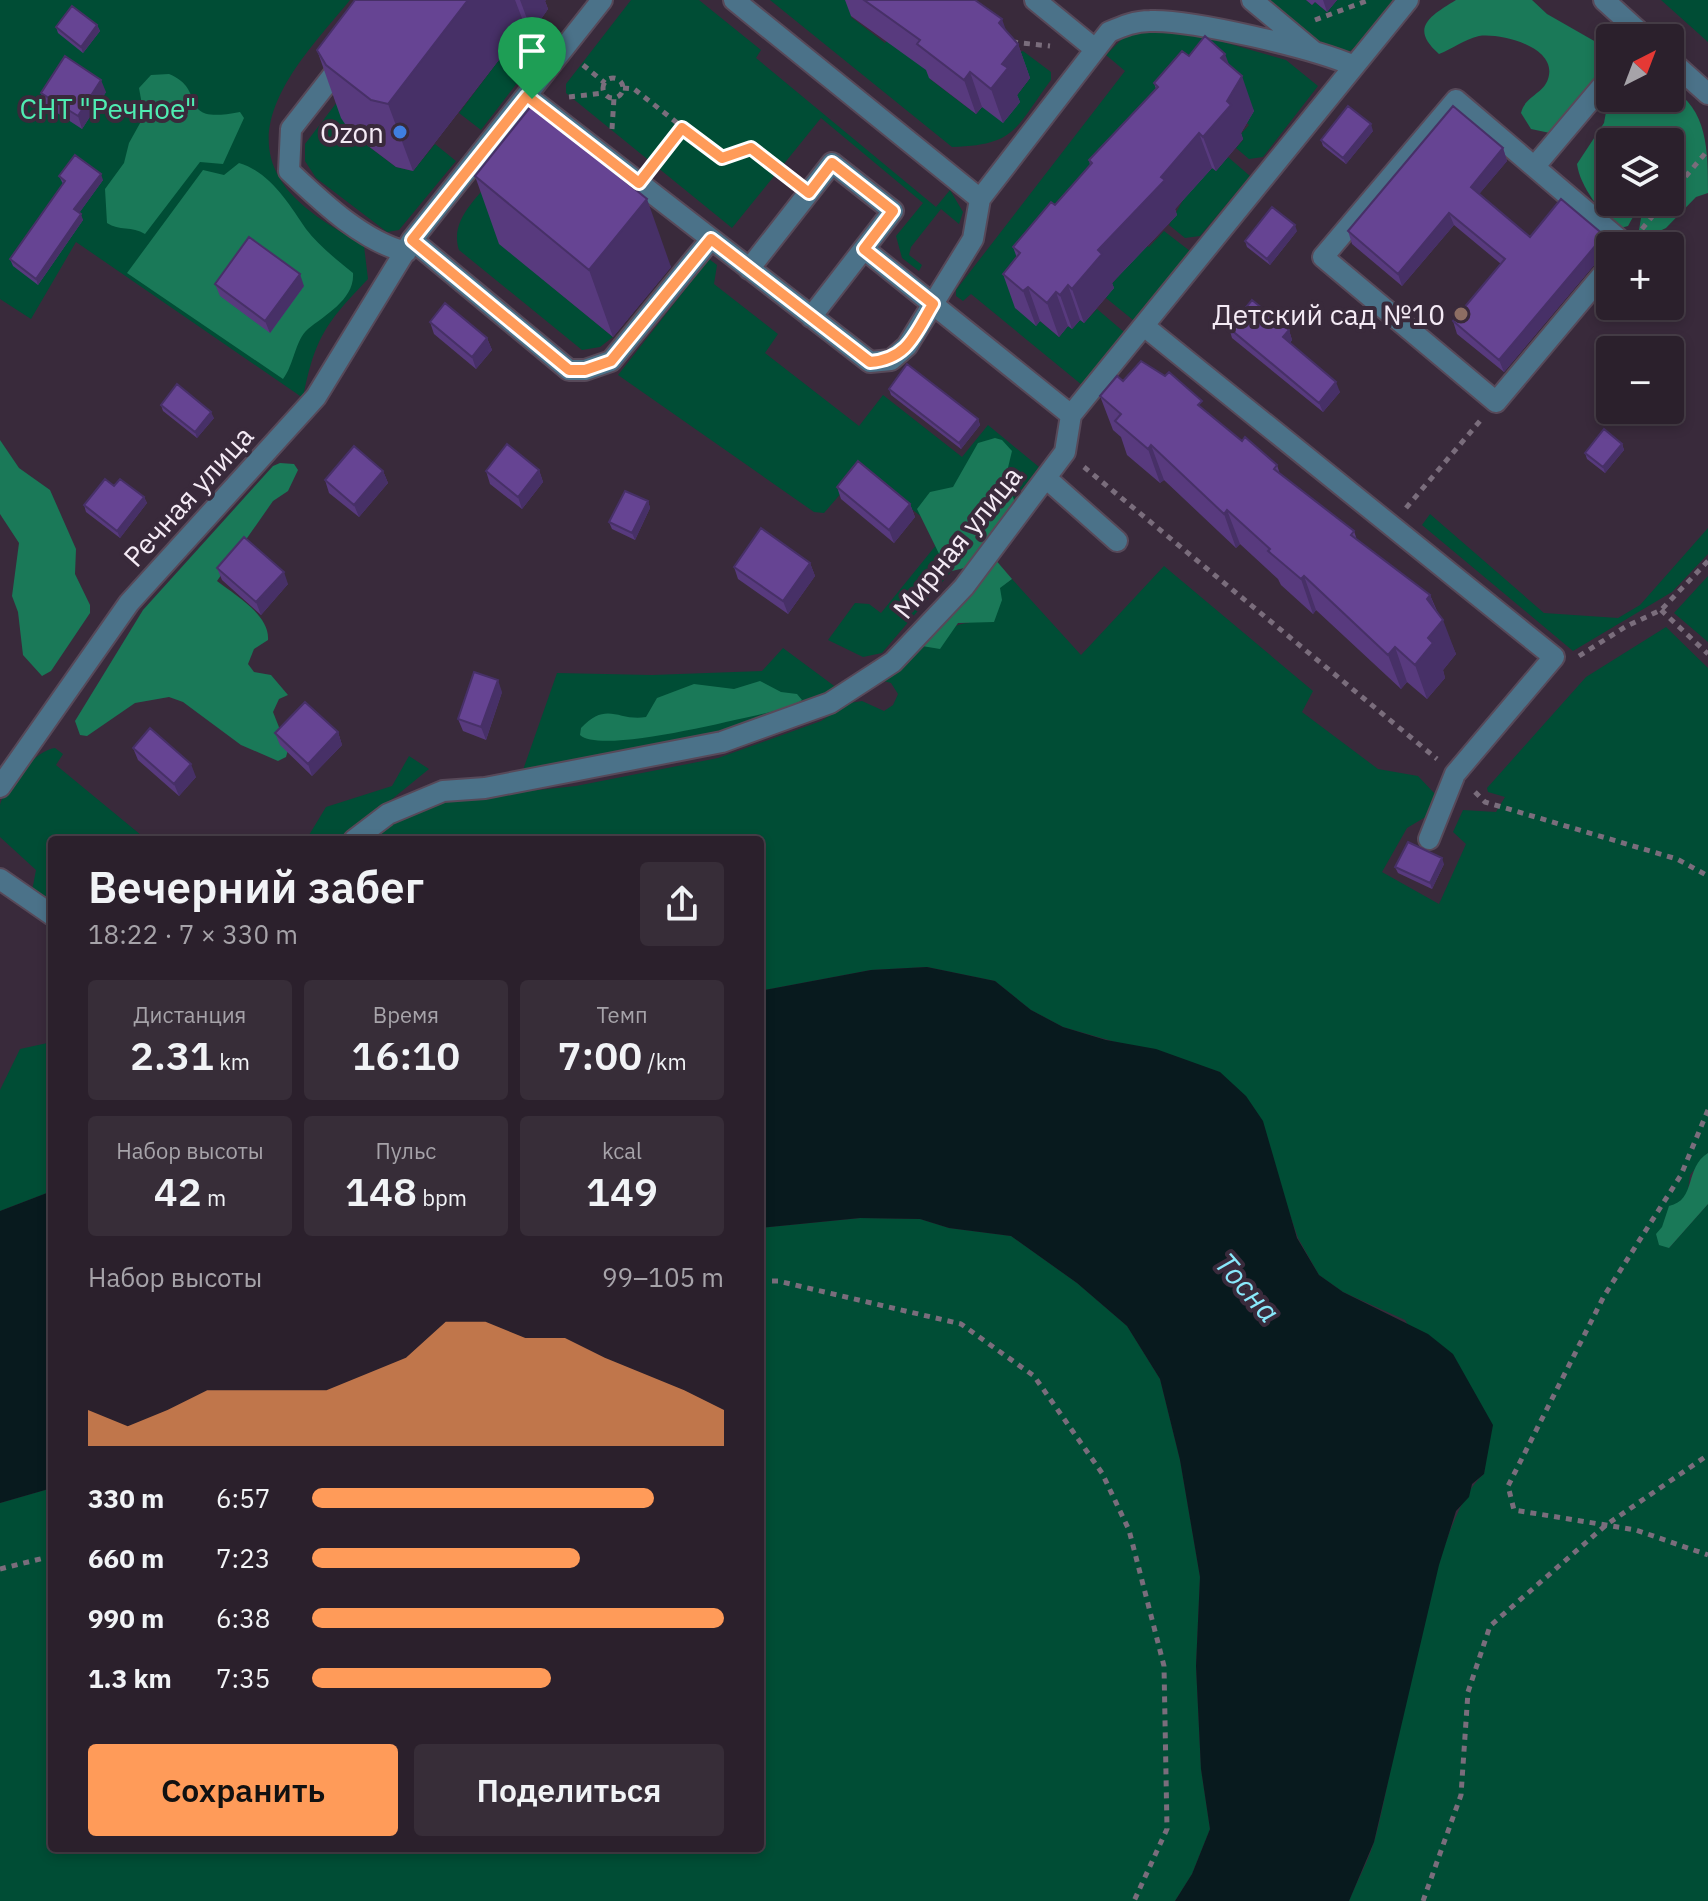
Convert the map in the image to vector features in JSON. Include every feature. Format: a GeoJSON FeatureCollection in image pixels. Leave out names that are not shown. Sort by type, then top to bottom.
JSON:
{"type":"FeatureCollection","features":[{"type":"Feature","properties":{"kind":"street","name":"Речная улица"},"geometry":{"type":"LineString","coordinates":[[0,787],[129,603],[316,397],[409,246],[602,0]]}},
{"type":"Feature","properties":{"kind":"street"},"geometry":{"type":"LineString","coordinates":[[1035,0],[1095,49]]}},
{"type":"Feature","properties":{"kind":"street"},"geometry":{"type":"LineString","coordinates":[[1252,0],[1316,54]]}},
{"type":"Feature","properties":{"kind":"street"},"geometry":{"type":"LineString","coordinates":[[864,249],[1071,415],[1408,0]]}},
{"type":"Feature","properties":{"kind":"street"},"geometry":{"type":"LineString","coordinates":[[1604,0],[1630,24]]}},
{"type":"Feature","properties":{"kind":"street"},"geometry":{"type":"LineString","coordinates":[[740,2],[980,199]]}},
{"type":"Feature","properties":{"kind":"street"},"geometry":{"type":"LineString","coordinates":[[527,96],[870,362],[891,360],[907,346],[973,239],[980,199],[1109,32],[1130,23],[1153,20],[1316,54],[1354,66]]}},
{"type":"Feature","properties":{"kind":"street"},"geometry":{"type":"LineString","coordinates":[[355,47],[291,129],[289,171],[326,205],[391,248],[409,246],[569,370],[585,370],[611,361],[711,239]]}},
{"type":"Feature","properties":{"kind":"street"},"geometry":{"type":"LineString","coordinates":[[1684,73],[1708,94]]}},
{"type":"Feature","properties":{"kind":"street"},"geometry":{"type":"LineString","coordinates":[[1535,166],[1596,94]]}},
{"type":"Feature","properties":{"kind":"street"},"geometry":{"type":"LineString","coordinates":[[1596,283],[1496,402],[1323,257],[1456,100],[1613,232]]}},
{"type":"Feature","properties":{"kind":"street"},"geometry":{"type":"LineString","coordinates":[[749,269],[832,163],[893,211],[811,317]]}},
{"type":"Feature","properties":{"kind":"street"},"geometry":{"type":"LineString","coordinates":[[1144,326],[1554,657],[1455,774],[1429,839]]}},
{"type":"Feature","properties":{"kind":"street","name":"Мирная улица"},"geometry":{"type":"LineString","coordinates":[[359,836],[388,814],[443,791],[543,778],[722,742],[830,703],[893,662],[964,587],[1065,452],[1071,415]]}},
{"type":"Feature","properties":{"kind":"street"},"geometry":{"type":"LineString","coordinates":[[1046,478],[1117,541]]}},
{"type":"Feature","properties":{"kind":"street"},"geometry":{"type":"LineString","coordinates":[[0,879],[48,912]]}},
{"type":"Feature","properties":{"kind":"path"},"geometry":{"type":"LineString","coordinates":[[1294,35],[1316,20],[1369,0]]}},
{"type":"Feature","properties":{"kind":"path"},"geometry":{"type":"LineString","coordinates":[[1003,34],[1013,43],[1095,49]]}},
{"type":"Feature","properties":{"kind":"path"},"geometry":{"type":"LineString","coordinates":[[623,88],[634,89],[722,158],[751,148],[809,193]]}},
{"type":"Feature","properties":{"kind":"path"},"geometry":{"type":"LineString","coordinates":[[639,183],[682,128]]}},
{"type":"Feature","properties":{"kind":"path"},"geometry":{"type":"LineString","coordinates":[[1684,178],[1708,150]]}},
{"type":"Feature","properties":{"kind":"path"},"geometry":{"type":"LineString","coordinates":[[1639,232],[1652,216]]}},
{"type":"Feature","properties":{"kind":"path"},"geometry":{"type":"LineString","coordinates":[[1391,526],[1496,402]]}},
{"type":"Feature","properties":{"kind":"path"},"geometry":{"type":"LineString","coordinates":[[1065,452],[1485,802],[1677,859],[1708,876]]}},
{"type":"Feature","properties":{"kind":"path"},"geometry":{"type":"LineString","coordinates":[[1708,561],[1661,610],[1708,654]]}},
{"type":"Feature","properties":{"kind":"path"},"geometry":{"type":"LineString","coordinates":[[1708,1110],[1681,1175],[1604,1296],[1508,1486],[1514,1510],[1636,1530],[1708,1555]]}},
{"type":"Feature","properties":{"kind":"path"},"geometry":{"type":"LineString","coordinates":[[764,1281],[778,1281],[961,1324],[1034,1376],[1102,1473],[1129,1530],[1164,1666],[1167,1829],[1134,1901]]}},
{"type":"Feature","properties":{"kind":"path"},"geometry":{"type":"LineString","coordinates":[[1423,1901],[1461,1795],[1468,1692],[1490,1626],[1606,1525],[1708,1455]]}},
{"type":"Feature","properties":{"kind":"path"},"geometry":{"type":"LineString","coordinates":[[0,1569],[48,1557]]}},
{"type":"Feature","properties":{"kind":"green space","name":"СНТ \"Речное\""},"geometry":{"type":"Polygon","coordinates":[[[0,0],[350,0],[287,82],[269,129],[270,153],[286,188],[317,216],[364,246],[368,279],[324,332],[312,360],[303,398],[76,242],[31,319],[0,299],[0,0]]]}},
{"type":"Feature","properties":{"kind":"green space"},"geometry":{"type":"Polygon","coordinates":[[[415,0],[351,133],[396,167],[413,171],[435,144],[456,161],[399,230],[387,232],[316,178],[305,161],[305,144],[415,0]]]}},
{"type":"Feature","properties":{"kind":"green space"},"geometry":{"type":"Polygon","coordinates":[[[631,0],[699,0],[761,50],[756,58],[936,207],[950,190],[963,212],[959,224],[941,209],[911,247],[909,255],[922,265],[919,271],[902,258],[896,236],[923,203],[821,118],[732,228],[566,93],[566,84],[631,0]]]}},
{"type":"Feature","properties":{"kind":"green space"},"geometry":{"type":"Polygon","coordinates":[[[770,0],[845,0],[856,9],[851,17],[885,43],[888,40],[935,71],[930,79],[976,114],[982,107],[1015,98],[1030,78],[1015,54],[1023,51],[1051,72],[1051,80],[1021,122],[1002,138],[973,146],[952,147],[770,0]]]}},
{"type":"Feature","properties":{"kind":"green space"},"geometry":{"type":"Polygon","coordinates":[[[1266,0],[1306,0],[1312,5],[1315,2],[1327,12],[1337,0],[1393,0],[1367,36],[1350,51],[1328,49],[1266,0]]]}},
{"type":"Feature","properties":{"kind":"green space"},"geometry":{"type":"Polygon","coordinates":[[[1456,0],[1532,0],[1547,14],[1596,42],[1596,111],[1584,109],[1550,133],[1531,129],[1521,113],[1547,81],[1548,65],[1543,56],[1512,39],[1488,36],[1474,37],[1439,54],[1425,37],[1424,30],[1426,23],[1456,0]]]}},
{"type":"Feature","properties":{"kind":"green space"},"geometry":{"type":"Polygon","coordinates":[[[1661,0],[1708,0],[1708,42],[1661,0]]]}},
{"type":"Feature","properties":{"kind":"green space"},"geometry":{"type":"Polygon","coordinates":[[[1141,27],[1181,30],[1286,60],[1318,86],[1263,157],[1249,159],[1236,148],[1243,140],[1239,136],[1249,125],[1245,121],[1040,321],[1059,337],[1068,326],[1072,329],[1080,320],[1084,323],[1097,309],[1124,332],[1082,385],[971,294],[963,301],[956,296],[956,290],[1125,71],[1106,55],[1129,32],[1141,27]]]}},
{"type":"Feature","properties":{"kind":"green space"},"geometry":{"type":"Polygon","coordinates":[[[517,36],[540,53],[481,130],[459,113],[517,36]]]}},
{"type":"Feature","properties":{"kind":"green space"},"geometry":{"type":"Polygon","coordinates":[[[169,74],[188,89],[199,110],[220,115],[240,112],[244,118],[223,164],[200,162],[145,234],[107,223],[105,189],[124,163],[129,143],[144,116],[139,88],[151,75],[169,74]]]}},
{"type":"Feature","properties":{"kind":"green space"},"geometry":{"type":"Polygon","coordinates":[[[1684,98],[1699,119],[1703,132],[1708,193],[1696,197],[1684,209],[1684,128],[1601,128],[1606,112],[1684,112],[1684,98]]]}},
{"type":"Feature","properties":{"kind":"green space"},"geometry":{"type":"Polygon","coordinates":[[[1596,135],[1596,203],[1587,190],[1577,164],[1596,135]]]}},
{"type":"Feature","properties":{"kind":"green space"},"geometry":{"type":"Polygon","coordinates":[[[1228,157],[1250,176],[1200,236],[1185,238],[1169,225],[1183,200],[1180,197],[1212,168],[1216,171],[1228,157]]]}},
{"type":"Feature","properties":{"kind":"green space"},"geometry":{"type":"Polygon","coordinates":[[[239,163],[269,181],[311,235],[353,273],[344,298],[304,334],[283,379],[127,273],[203,170],[224,175],[239,163]]]}},
{"type":"Feature","properties":{"kind":"green space"},"geometry":{"type":"Polygon","coordinates":[[[496,175],[500,244],[613,337],[600,347],[582,350],[459,250],[457,239],[462,219],[496,175]]]}},
{"type":"Feature","properties":{"kind":"green space"},"geometry":{"type":"Polygon","coordinates":[[[1606,216],[1633,216],[1628,226],[1617,229],[1606,216]]]}},
{"type":"Feature","properties":{"kind":"green space"},"geometry":{"type":"Polygon","coordinates":[[[1641,216],[1678,216],[1658,232],[1639,230],[1641,216]]]}},
{"type":"Feature","properties":{"kind":"green space"},"geometry":{"type":"Polygon","coordinates":[[[1164,231],[1190,251],[1133,320],[1106,298],[1111,285],[1145,245],[1149,247],[1164,231]]]}},
{"type":"Feature","properties":{"kind":"green space"},"geometry":{"type":"Polygon","coordinates":[[[709,259],[717,265],[714,284],[778,334],[765,353],[859,426],[883,395],[962,457],[988,425],[1039,467],[970,556],[862,469],[824,513],[814,512],[618,375],[709,259]]]}},
{"type":"Feature","properties":{"kind":"green space"},"geometry":{"type":"Polygon","coordinates":[[[995,438],[1002,440],[1012,451],[1006,476],[1016,506],[972,566],[948,572],[917,509],[930,492],[953,487],[978,443],[995,438]]]}},
{"type":"Feature","properties":{"kind":"green space"},"geometry":{"type":"Polygon","coordinates":[[[0,440],[19,468],[50,490],[76,549],[75,574],[90,605],[90,613],[51,671],[42,676],[23,655],[18,612],[12,596],[19,543],[0,514],[0,440]]]}},
{"type":"Feature","properties":{"kind":"green space"},"geometry":{"type":"Polygon","coordinates":[[[294,464],[298,470],[288,491],[273,501],[217,581],[250,606],[267,631],[268,640],[254,649],[248,664],[254,672],[271,675],[288,695],[279,699],[273,712],[288,750],[286,757],[278,761],[241,745],[183,702],[169,697],[135,703],[87,736],[80,735],[75,721],[143,610],[273,466],[294,464]]]}},
{"type":"Feature","properties":{"kind":"green space"},"geometry":{"type":"Polygon","coordinates":[[[1430,514],[1544,613],[1618,618],[1640,605],[1708,528],[1708,554],[1672,592],[1573,651],[1422,525],[1430,514]]]}},
{"type":"Feature","properties":{"kind":"green space"},"geometry":{"type":"Polygon","coordinates":[[[941,539],[956,566],[882,653],[863,657],[828,640],[855,603],[869,604],[881,613],[941,539]]]}},
{"type":"Feature","properties":{"kind":"green space"},"geometry":{"type":"Polygon","coordinates":[[[994,558],[1012,579],[1000,588],[1002,600],[994,622],[958,623],[940,649],[916,645],[994,558]]]}},
{"type":"Feature","properties":{"kind":"green space"},"geometry":{"type":"Polygon","coordinates":[[[1164,566],[1313,691],[1302,712],[1378,769],[1418,776],[1435,794],[1427,816],[1407,828],[1382,872],[1439,904],[1466,844],[1453,832],[1463,810],[1496,812],[1505,797],[1488,792],[1487,788],[1586,677],[1666,627],[1708,668],[1708,1153],[1690,1175],[1687,1196],[1666,1218],[1665,1229],[1669,1248],[1708,1204],[1708,1901],[1349,1901],[1375,1839],[1431,1589],[1447,1539],[1465,1499],[1484,1474],[1486,1457],[1405,1320],[1343,1292],[1319,1275],[1298,1238],[1280,1186],[1220,1072],[1063,1027],[1031,1010],[995,981],[927,967],[871,970],[764,990],[764,836],[378,836],[405,812],[445,800],[576,786],[718,758],[821,721],[850,703],[862,701],[884,711],[893,705],[898,694],[891,683],[880,680],[916,645],[931,642],[955,626],[969,623],[999,588],[1012,579],[1081,655],[1164,566]]]}},
{"type":"Feature","properties":{"kind":"green space"},"geometry":{"type":"Polygon","coordinates":[[[1708,576],[1708,642],[1674,613],[1708,576]]]}},
{"type":"Feature","properties":{"kind":"green space"},"geometry":{"type":"Polygon","coordinates":[[[783,648],[837,688],[773,719],[694,738],[523,770],[557,673],[652,675],[762,671],[783,648]]]}},
{"type":"Feature","properties":{"kind":"green space"},"geometry":{"type":"Polygon","coordinates":[[[760,681],[781,692],[797,694],[802,700],[790,708],[680,732],[617,740],[594,740],[580,735],[581,728],[598,715],[646,717],[657,698],[694,684],[734,689],[760,681]]]}},
{"type":"Feature","properties":{"kind":"green space"},"geometry":{"type":"Polygon","coordinates":[[[55,748],[63,754],[56,765],[142,836],[48,836],[48,903],[32,891],[36,870],[0,837],[0,805],[22,770],[55,748]]]}},
{"type":"Feature","properties":{"kind":"green space"},"geometry":{"type":"Polygon","coordinates":[[[409,756],[429,769],[347,836],[308,836],[326,807],[392,786],[409,756]]]}},
{"type":"Feature","properties":{"kind":"green space"},"geometry":{"type":"Polygon","coordinates":[[[48,1043],[48,1193],[0,1211],[0,1090],[20,1049],[48,1043]]]}},
{"type":"Feature","properties":{"kind":"green space"},"geometry":{"type":"Polygon","coordinates":[[[1708,1153],[1708,1204],[1669,1248],[1659,1245],[1656,1234],[1662,1227],[1669,1206],[1684,1197],[1696,1167],[1708,1153]]]}},
{"type":"Feature","properties":{"kind":"green space"},"geometry":{"type":"Polygon","coordinates":[[[861,1218],[920,1219],[949,1228],[1011,1236],[1077,1283],[1127,1326],[1160,1379],[1180,1460],[1200,1577],[1196,1666],[1201,1769],[1210,1829],[1192,1874],[1175,1901],[0,1901],[0,1503],[48,1489],[48,1852],[764,1852],[764,1228],[861,1218]]]}},
{"type":"Feature","properties":{"kind":"water","name":"Тосна"},"geometry":{"type":"Polygon","coordinates":[[[927,967],[995,981],[1031,1010],[1063,1027],[1106,1040],[1156,1049],[1220,1072],[1246,1096],[1263,1121],[1297,1238],[1319,1275],[1343,1292],[1428,1334],[1453,1354],[1493,1425],[1484,1474],[1472,1484],[1469,1497],[1456,1511],[1439,1565],[1374,1842],[1349,1901],[1175,1901],[1192,1874],[1210,1829],[1201,1769],[1196,1666],[1200,1577],[1180,1460],[1160,1379],[1127,1326],[1077,1283],[1011,1236],[949,1228],[920,1219],[860,1218],[764,1228],[764,990],[871,970],[927,967]]]}},
{"type":"Feature","properties":{"kind":"water"},"geometry":{"type":"Polygon","coordinates":[[[48,1193],[48,1489],[0,1503],[0,1211],[48,1193]]]}},
{"type":"Feature","properties":{"kind":"building"},"geometry":{"type":"Polygon","coordinates":[[[355,0],[468,0],[388,104],[371,100],[326,65],[317,50],[355,0]]]}},
{"type":"Feature","properties":{"kind":"building"},"geometry":{"type":"Polygon","coordinates":[[[864,0],[975,0],[1002,19],[999,23],[1018,44],[1002,64],[1008,68],[991,89],[970,72],[964,80],[917,44],[920,40],[864,0]]]}},
{"type":"Feature","properties":{"kind":"building"},"geometry":{"type":"Polygon","coordinates":[[[72,6],[97,25],[81,47],[56,27],[72,6]]]}},
{"type":"Feature","properties":{"kind":"building"},"geometry":{"type":"Polygon","coordinates":[[[1205,36],[1225,54],[1221,58],[1242,76],[1227,101],[1231,105],[1203,137],[1199,133],[1161,177],[1165,180],[1098,250],[1102,254],[1072,289],[1068,285],[1060,295],[1056,292],[1047,303],[1028,287],[1023,291],[1003,274],[1020,253],[1013,247],[1051,202],[1055,205],[1092,163],[1089,160],[1158,87],[1154,83],[1182,51],[1189,56],[1205,36]]]}},
{"type":"Feature","properties":{"kind":"building"},"geometry":{"type":"Polygon","coordinates":[[[65,56],[101,80],[78,116],[41,93],[65,56]]]}},
{"type":"Feature","properties":{"kind":"building"},"geometry":{"type":"Polygon","coordinates":[[[532,105],[565,133],[572,124],[617,162],[610,169],[647,199],[589,270],[475,176],[532,105]]]}},
{"type":"Feature","properties":{"kind":"building"},"geometry":{"type":"Polygon","coordinates":[[[1348,106],[1371,124],[1343,158],[1321,140],[1348,106]]]}},
{"type":"Feature","properties":{"kind":"building"},"geometry":{"type":"Polygon","coordinates":[[[1453,106],[1503,148],[1471,187],[1530,237],[1561,199],[1600,232],[1596,232],[1596,245],[1499,360],[1453,321],[1505,259],[1449,213],[1398,274],[1348,231],[1453,106]]]}},
{"type":"Feature","properties":{"kind":"building"},"geometry":{"type":"Polygon","coordinates":[[[75,155],[101,174],[74,209],[81,214],[36,279],[10,259],[65,181],[59,176],[75,155]]]}},
{"type":"Feature","properties":{"kind":"building"},"geometry":{"type":"Polygon","coordinates":[[[1272,207],[1295,225],[1267,259],[1245,241],[1272,207]]]}},
{"type":"Feature","properties":{"kind":"building"},"geometry":{"type":"Polygon","coordinates":[[[249,237],[300,274],[265,321],[215,284],[249,237]]]}},
{"type":"Feature","properties":{"kind":"building"},"geometry":{"type":"Polygon","coordinates":[[[1252,300],[1289,330],[1283,337],[1336,382],[1319,403],[1229,328],[1252,300]]]}},
{"type":"Feature","properties":{"kind":"building"},"geometry":{"type":"Polygon","coordinates":[[[445,303],[487,338],[472,357],[430,322],[445,303]]]}},
{"type":"Feature","properties":{"kind":"building"},"geometry":{"type":"Polygon","coordinates":[[[1141,361],[1165,376],[1169,372],[1202,401],[1198,405],[1242,441],[1245,437],[1277,465],[1274,469],[1354,531],[1351,535],[1430,595],[1427,599],[1443,620],[1428,638],[1433,643],[1415,665],[1395,647],[1388,655],[1304,576],[1301,579],[1268,551],[1270,549],[1227,510],[1224,514],[1151,445],[1148,449],[1115,421],[1121,414],[1100,396],[1117,376],[1123,381],[1141,361]]]}},
{"type":"Feature","properties":{"kind":"building"},"geometry":{"type":"Polygon","coordinates":[[[907,364],[978,419],[959,443],[889,389],[907,364]]]}},
{"type":"Feature","properties":{"kind":"building"},"geometry":{"type":"Polygon","coordinates":[[[177,384],[211,412],[195,432],[161,405],[177,384]]]}},
{"type":"Feature","properties":{"kind":"building"},"geometry":{"type":"Polygon","coordinates":[[[1604,429],[1622,444],[1603,467],[1585,453],[1604,429]]]}},
{"type":"Feature","properties":{"kind":"building"},"geometry":{"type":"Polygon","coordinates":[[[507,444],[539,470],[518,497],[486,471],[507,444]]]}},
{"type":"Feature","properties":{"kind":"building"},"geometry":{"type":"Polygon","coordinates":[[[354,446],[383,471],[354,505],[325,480],[354,446]]]}},
{"type":"Feature","properties":{"kind":"building"},"geometry":{"type":"Polygon","coordinates":[[[858,461],[910,504],[889,530],[837,487],[858,461]]]}},
{"type":"Feature","properties":{"kind":"building"},"geometry":{"type":"Polygon","coordinates":[[[105,479],[114,486],[120,479],[144,497],[117,531],[84,505],[105,479]]]}},
{"type":"Feature","properties":{"kind":"building"},"geometry":{"type":"Polygon","coordinates":[[[625,491],[648,501],[632,533],[609,522],[625,491]]]}},
{"type":"Feature","properties":{"kind":"building"},"geometry":{"type":"Polygon","coordinates":[[[761,528],[810,563],[783,601],[734,567],[761,528]]]}},
{"type":"Feature","properties":{"kind":"building"},"geometry":{"type":"Polygon","coordinates":[[[244,537],[284,572],[256,602],[217,568],[244,537]]]}},
{"type":"Feature","properties":{"kind":"building"},"geometry":{"type":"Polygon","coordinates":[[[474,672],[498,680],[481,727],[458,719],[474,672]]]}},
{"type":"Feature","properties":{"kind":"building"},"geometry":{"type":"Polygon","coordinates":[[[305,702],[338,732],[308,764],[275,733],[305,702]]]}},
{"type":"Feature","properties":{"kind":"building"},"geometry":{"type":"Polygon","coordinates":[[[150,728],[191,764],[174,784],[133,748],[150,728]]]}},
{"type":"Feature","properties":{"kind":"building"},"geometry":{"type":"Polygon","coordinates":[[[1408,842],[1442,858],[1430,883],[1395,867],[1408,842]]]}},
{"type":"Feature","properties":{"kind":"place","name":"Ozon"},"geometry":{"type":"Point","coordinates":[400,132]}},
{"type":"Feature","properties":{"kind":"place","name":"Детский сад №10"},"geometry":{"type":"Point","coordinates":[1461,314]}},
{"type":"Feature","properties":{"kind":"route"},"geometry":{"type":"LineString","coordinates":[[527,96],[532,99],[639,183],[682,128],[722,158],[751,148],[809,193],[832,163],[893,211],[864,249],[933,304],[907,346],[891,360],[870,362],[711,239],[611,361],[585,370],[569,370],[412,240],[527,96]]}}]}
